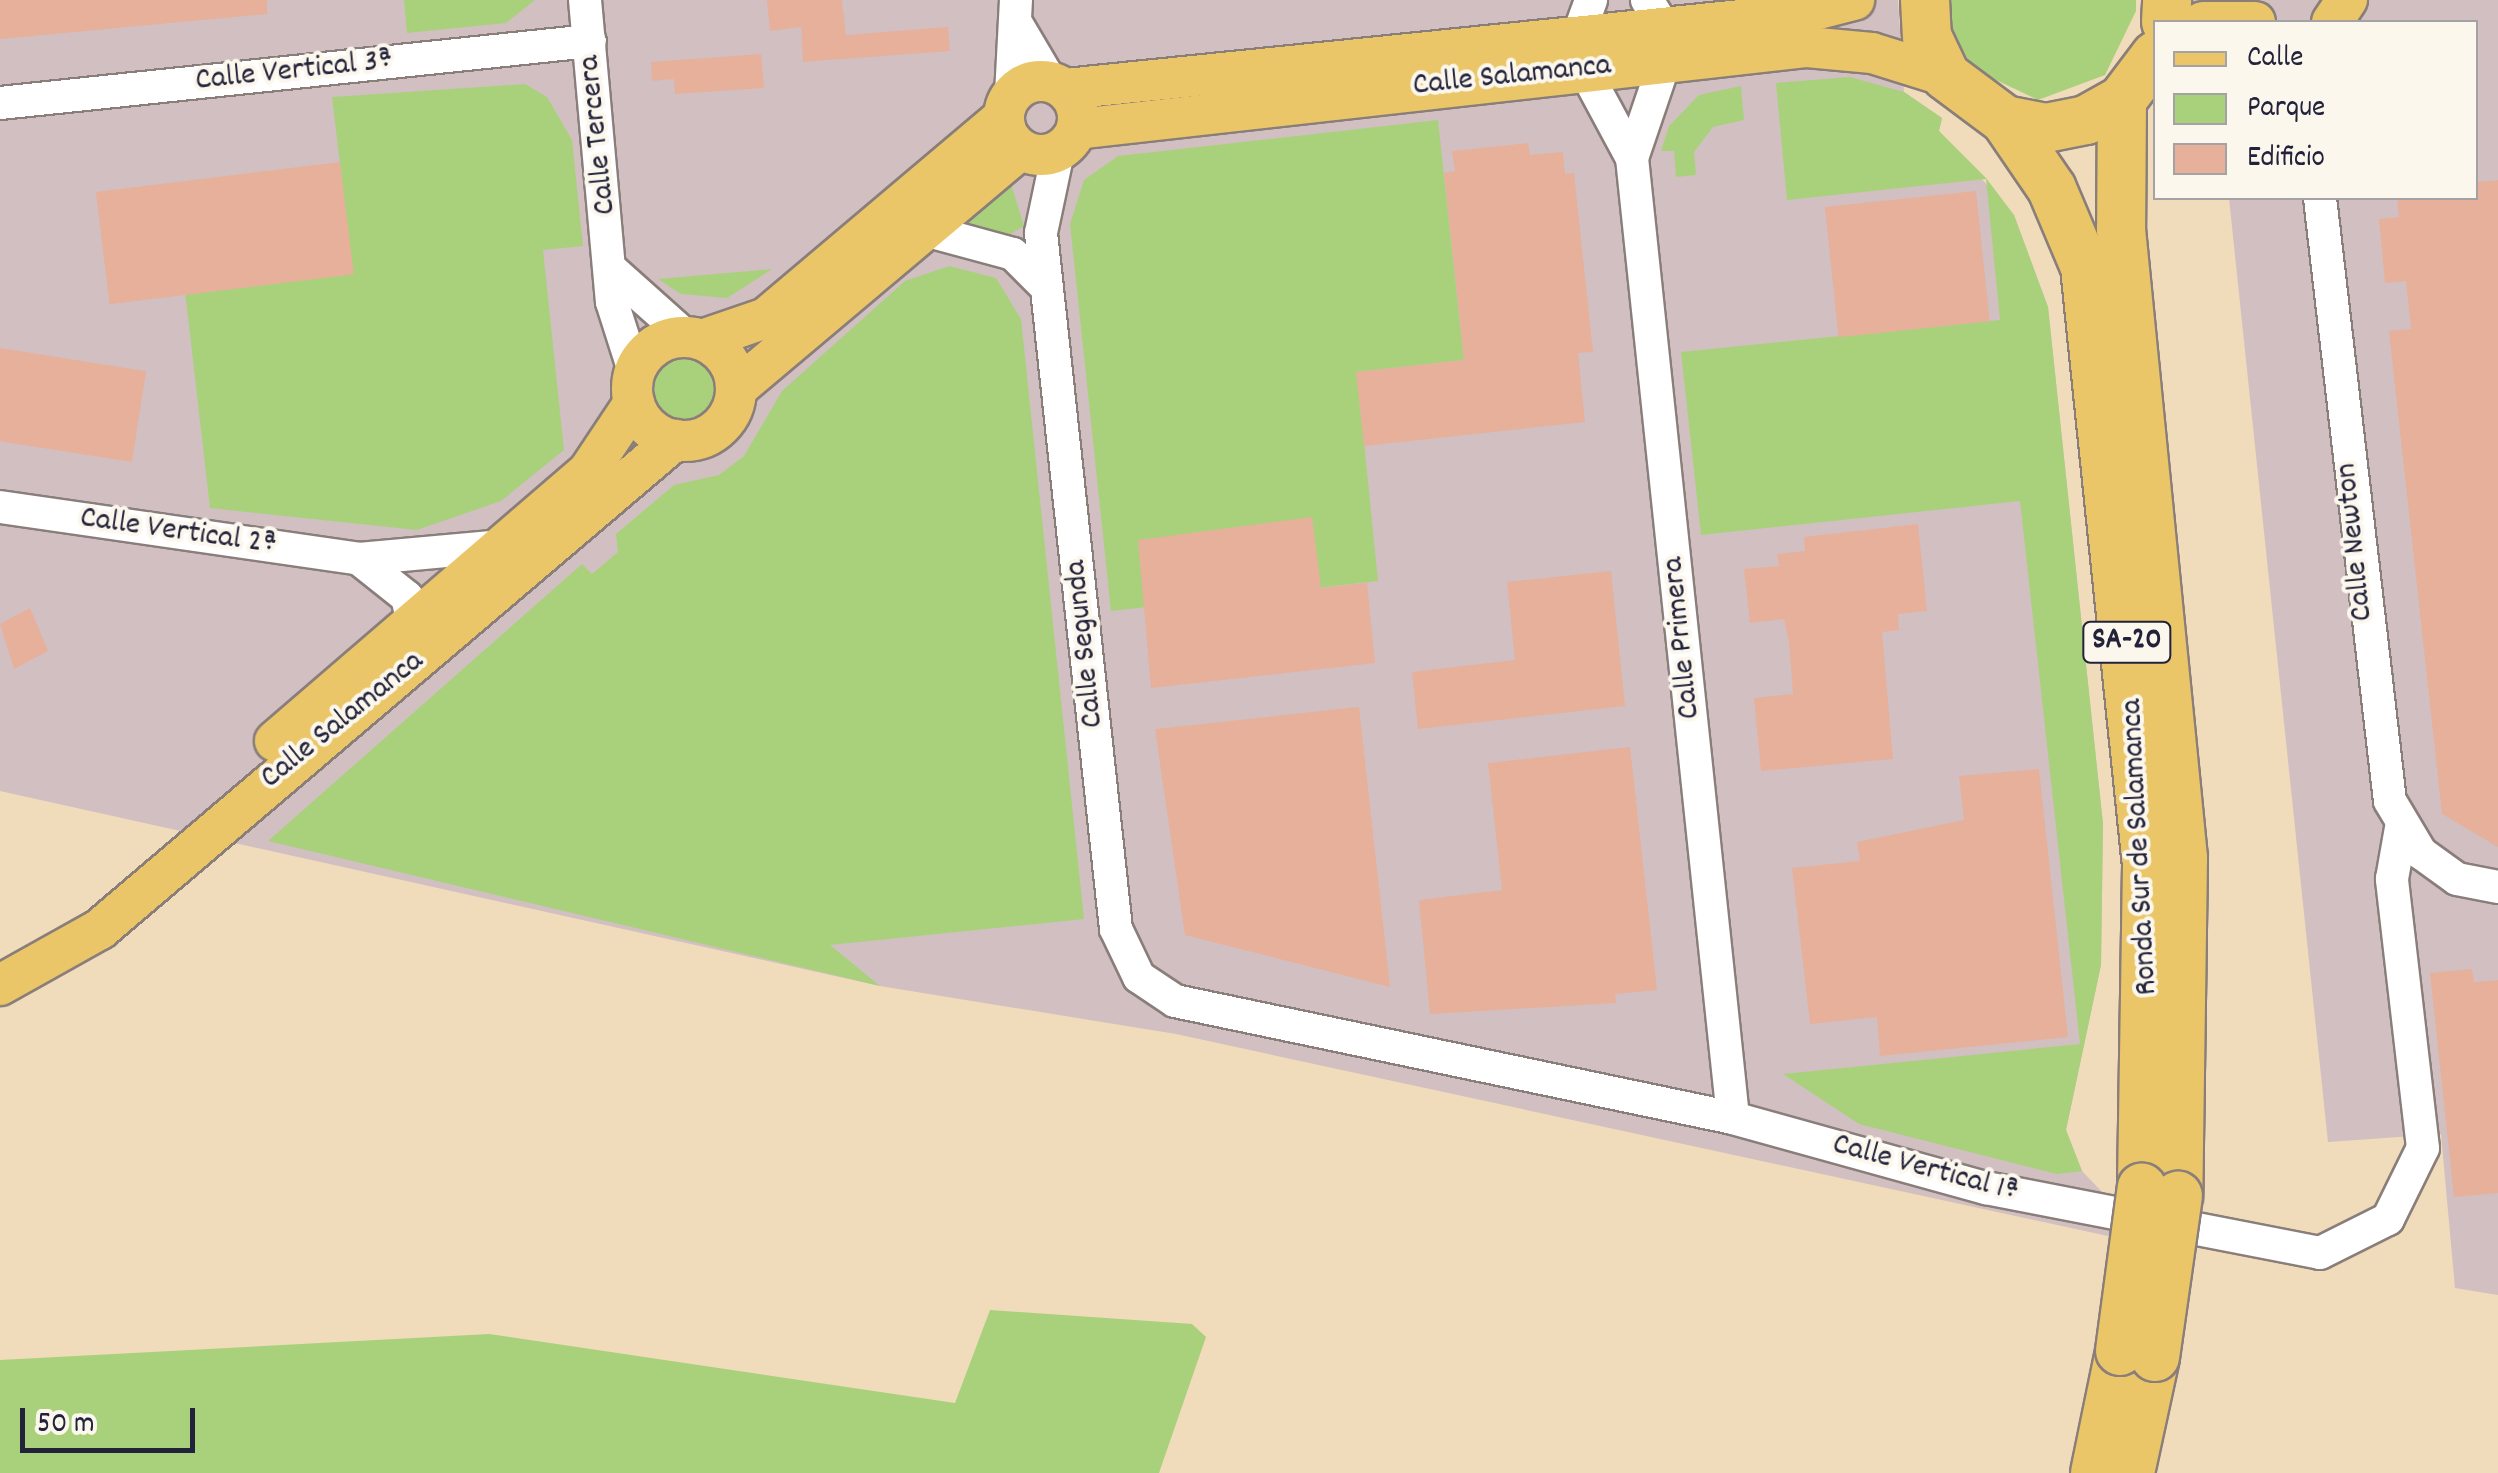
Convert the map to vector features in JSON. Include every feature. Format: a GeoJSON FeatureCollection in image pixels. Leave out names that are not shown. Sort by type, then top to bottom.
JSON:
{"type":"FeatureCollection","features":[{"type":"Feature","properties":{"kind":"highway","name":"Ronda Sur de Salamanca"},"geometry":{"type":"LineString","coordinates":[[1924,0],[1927,36],[1946,76],[2004,120],[2052,189],[2085,266],[2147,866],[2160,1192]]}},
{"type":"Feature","properties":{"kind":"highway"},"geometry":{"type":"LineString","coordinates":[[2004,120],[2046,128],[2122,100],[2153,60]]}},
{"type":"Feature","properties":{"kind":"highway","name":"Ronda Sur de Salamanca"},"geometry":{"type":"LineString","coordinates":[[2122,100],[2120,211],[2184,858],[2160,1192],[2137,1354],[2130,1473]]}},
{"type":"Feature","properties":{"kind":"highway","name":"Ronda Sur de Salamanca"},"geometry":{"type":"LineString","coordinates":[[2095,1473],[2137,1354]]}},
{"type":"Feature","properties":{"kind":"main road","name":"Calle Salamanca"},"geometry":{"type":"LineString","coordinates":[[1034,129],[1059,86],[1659,30],[1854,0]]}},
{"type":"Feature","properties":{"kind":"main road","name":"Calle Salamanca"},"geometry":{"type":"LineString","coordinates":[[1659,30],[1842,47],[1946,76]]}},
{"type":"Feature","properties":{"kind":"main road","name":"Calle Salamanca"},"geometry":{"type":"LineString","coordinates":[[1034,129],[1584,35]]}},
{"type":"Feature","properties":{"kind":"main road"},"geometry":{"type":"LineString","coordinates":[[1034,129],[766,318],[649,351],[634,389],[645,424],[675,440],[718,429],[736,389],[1034,129],[1059,86]]}},
{"type":"Feature","properties":{"kind":"main road"},"geometry":{"type":"LineString","coordinates":[[694,339],[722,354],[736,389]]}},
{"type":"Feature","properties":{"kind":"main road","name":"Calle Salamanca"},"geometry":{"type":"LineString","coordinates":[[0,984],[32,973],[220,806],[413,622],[588,472],[634,389]]}},
{"type":"Feature","properties":{"kind":"main road","name":"Calle Salamanca"},"geometry":{"type":"LineString","coordinates":[[220,806],[675,440]]}},
{"type":"Feature","properties":{"kind":"main road","name":"Calle Salamanca"},"geometry":{"type":"LineString","coordinates":[[0,960],[112,901]]}},
{"type":"Feature","properties":{"kind":"street","name":"Calle Tercera"},"geometry":{"type":"LineString","coordinates":[[585,0],[612,271],[634,389]]}},
{"type":"Feature","properties":{"kind":"street","name":"Calle Segunda"},"geometry":{"type":"LineString","coordinates":[[1017,13],[1059,86]]}},
{"type":"Feature","properties":{"kind":"street","name":"Calle Segunda"},"geometry":{"type":"LineString","coordinates":[[1017,13],[1034,129],[1041,233],[1116,929],[1154,990]]}},
{"type":"Feature","properties":{"kind":"street","name":"Calle Primera"},"geometry":{"type":"LineString","coordinates":[[1632,158],[1659,30]]}},
{"type":"Feature","properties":{"kind":"street","name":"Calle Primera"},"geometry":{"type":"LineString","coordinates":[[1584,35],[1632,158],[1733,1118]]}},
{"type":"Feature","properties":{"kind":"street","name":"Calle Vertical 3ª"},"geometry":{"type":"LineString","coordinates":[[0,103],[590,41]]}},
{"type":"Feature","properties":{"kind":"street","name":"Calle Newton"},"geometry":{"type":"LineString","coordinates":[[2320,200],[2378,745],[2402,828],[2440,868]]}},
{"type":"Feature","properties":{"kind":"street"},"geometry":{"type":"LineString","coordinates":[[921,228],[1014,254],[1047,288]]}},
{"type":"Feature","properties":{"kind":"street"},"geometry":{"type":"LineString","coordinates":[[612,271],[694,339]]}},
{"type":"Feature","properties":{"kind":"street","name":"Calle Vertical 2ª"},"geometry":{"type":"LineString","coordinates":[[0,508],[359,559],[502,546]]}},
{"type":"Feature","properties":{"kind":"street"},"geometry":{"type":"LineString","coordinates":[[359,559],[407,597],[413,622]]}},
{"type":"Feature","properties":{"kind":"street","name":"Calle Vertical 1ª"},"geometry":{"type":"LineString","coordinates":[[1154,990],[1196,1007],[1733,1118],[1986,1188],[2277,1248],[2320,1252],[2354,1243],[2388,1219],[2423,1148],[2392,879],[2402,828]]}},
{"type":"Feature","properties":{"kind":"street"},"geometry":{"type":"LineString","coordinates":[[2399,914],[2440,868],[2498,888]]}},
{"type":"Feature","properties":{"kind":"shaded area"},"geometry":{"type":"Polygon","coordinates":[[[0,0],[1898,0],[1904,92],[1942,118],[1939,131],[2014,215],[2048,307],[2103,824],[2101,965],[2066,1130],[2082,1171],[2154,1246],[1176,1034],[880,986],[0,791],[0,0]]]}},
{"type":"Feature","properties":{"kind":"shaded area"},"geometry":{"type":"Polygon","coordinates":[[[2191,0],[2498,0],[2498,1295],[2455,1288],[2441,1134],[2328,1142],[2229,200],[2478,200],[2478,20],[2193,20],[2191,0]]]}},
{"type":"Feature","properties":{"kind":"green space"},"geometry":{"type":"Polygon","coordinates":[[[404,0],[535,0],[506,23],[407,33],[404,0]]]}},
{"type":"Feature","properties":{"kind":"green space"},"geometry":{"type":"Polygon","coordinates":[[[1949,0],[2136,0],[2136,11],[2105,75],[2038,100],[1973,69],[1952,30],[1949,0]]]}},
{"type":"Feature","properties":{"kind":"green space"},"geometry":{"type":"Polygon","coordinates":[[[1850,77],[1904,92],[1942,118],[1939,131],[1986,178],[2014,215],[2048,307],[2103,824],[2101,965],[2066,1130],[2082,1171],[2057,1174],[1859,1124],[1783,1074],[2080,1044],[2020,501],[1701,535],[1681,352],[2000,320],[1986,179],[1787,200],[1776,83],[1850,77]]]}},
{"type":"Feature","properties":{"kind":"green space"},"geometry":{"type":"Polygon","coordinates":[[[525,84],[547,97],[572,140],[583,246],[543,250],[564,450],[501,501],[417,530],[210,508],[185,291],[353,274],[332,97],[525,84]]]}},
{"type":"Feature","properties":{"kind":"green space"},"geometry":{"type":"Polygon","coordinates":[[[1741,86],[1744,120],[1713,127],[1694,152],[1696,175],[1676,177],[1674,151],[1661,151],[1669,126],[1699,95],[1741,86]]]}},
{"type":"Feature","properties":{"kind":"green space"},"geometry":{"type":"Polygon","coordinates":[[[1438,120],[1464,360],[1357,372],[1378,581],[1111,611],[1070,224],[1084,180],[1118,156],[1438,120]]]}},
{"type":"Feature","properties":{"kind":"green space"},"geometry":{"type":"Polygon","coordinates":[[[1010,181],[1024,226],[1002,239],[959,226],[1010,181]]]}},
{"type":"Feature","properties":{"kind":"green space"},"geometry":{"type":"Polygon","coordinates":[[[949,266],[996,278],[1021,319],[1084,919],[830,945],[880,986],[268,841],[582,564],[592,574],[618,552],[616,534],[674,485],[719,475],[744,456],[782,391],[905,281],[949,266]]]}},
{"type":"Feature","properties":{"kind":"green space"},"geometry":{"type":"Polygon","coordinates":[[[772,269],[727,298],[681,294],[658,279],[772,269]]]}},
{"type":"Feature","properties":{"kind":"green space"},"geometry":{"type":"Polygon","coordinates":[[[684,359],[705,368],[714,389],[705,410],[684,419],[663,410],[654,389],[663,368],[684,359]]]}},
{"type":"Feature","properties":{"kind":"green space"},"geometry":{"type":"Polygon","coordinates":[[[990,1310],[1192,1324],[1206,1337],[1159,1473],[0,1473],[0,1360],[489,1334],[955,1403],[990,1310]]]}},
{"type":"Feature","properties":{"kind":"building"},"geometry":{"type":"Polygon","coordinates":[[[0,0],[267,0],[267,14],[0,39],[0,0]]]}},
{"type":"Feature","properties":{"kind":"building"},"geometry":{"type":"Polygon","coordinates":[[[767,0],[842,0],[846,35],[948,27],[950,51],[803,62],[801,27],[770,31],[767,0]]]}},
{"type":"Feature","properties":{"kind":"building"},"geometry":{"type":"Polygon","coordinates":[[[761,54],[764,88],[675,94],[674,79],[652,81],[651,62],[761,54]]]}},
{"type":"Feature","properties":{"kind":"building"},"geometry":{"type":"Polygon","coordinates":[[[1528,143],[1530,155],[1563,152],[1565,174],[1574,173],[1593,352],[1578,353],[1585,422],[1364,446],[1356,372],[1464,360],[1444,173],[1455,171],[1452,151],[1528,143]]]}},
{"type":"Feature","properties":{"kind":"building"},"geometry":{"type":"Polygon","coordinates":[[[340,162],[354,274],[110,304],[96,192],[340,162]]]}},
{"type":"Feature","properties":{"kind":"building"},"geometry":{"type":"Polygon","coordinates":[[[2498,180],[2498,847],[2442,814],[2389,331],[2411,329],[2406,281],[2385,283],[2379,219],[2399,217],[2397,200],[2478,200],[2478,182],[2498,180]]]}},
{"type":"Feature","properties":{"kind":"building"},"geometry":{"type":"Polygon","coordinates":[[[1976,191],[1990,321],[1839,337],[1825,207],[1976,191]]]}},
{"type":"Feature","properties":{"kind":"building"},"geometry":{"type":"Polygon","coordinates":[[[0,348],[146,371],[132,462],[0,441],[0,348]]]}},
{"type":"Feature","properties":{"kind":"building"},"geometry":{"type":"Polygon","coordinates":[[[1312,517],[1321,588],[1367,583],[1375,663],[1151,688],[1138,540],[1312,517]]]}},
{"type":"Feature","properties":{"kind":"building"},"geometry":{"type":"Polygon","coordinates":[[[1918,524],[1927,611],[1898,614],[1899,630],[1882,632],[1893,759],[1761,771],[1754,698],[1793,694],[1789,642],[1784,619],[1750,623],[1744,569],[1779,566],[1777,554],[1805,551],[1804,537],[1918,524]]]}},
{"type":"Feature","properties":{"kind":"building"},"geometry":{"type":"Polygon","coordinates":[[[1611,571],[1625,706],[1418,729],[1412,672],[1515,660],[1507,582],[1611,571]]]}},
{"type":"Feature","properties":{"kind":"building"},"geometry":{"type":"Polygon","coordinates":[[[30,608],[48,651],[14,669],[0,624],[30,608]]]}},
{"type":"Feature","properties":{"kind":"building"},"geometry":{"type":"Polygon","coordinates":[[[1359,707],[1390,987],[1185,935],[1155,729],[1359,707]]]}},
{"type":"Feature","properties":{"kind":"building"},"geometry":{"type":"Polygon","coordinates":[[[1630,747],[1657,990],[1615,994],[1616,1003],[1430,1014],[1419,900],[1502,890],[1488,763],[1630,747]]]}},
{"type":"Feature","properties":{"kind":"building"},"geometry":{"type":"Polygon","coordinates":[[[2039,769],[2068,1037],[1880,1056],[1877,1017],[1810,1024],[1792,868],[1860,861],[1857,842],[1964,820],[1959,776],[2039,769]]]}},
{"type":"Feature","properties":{"kind":"building"},"geometry":{"type":"Polygon","coordinates":[[[2472,969],[2474,982],[2498,980],[2498,1193],[2454,1197],[2430,973],[2472,969]]]}}]}
